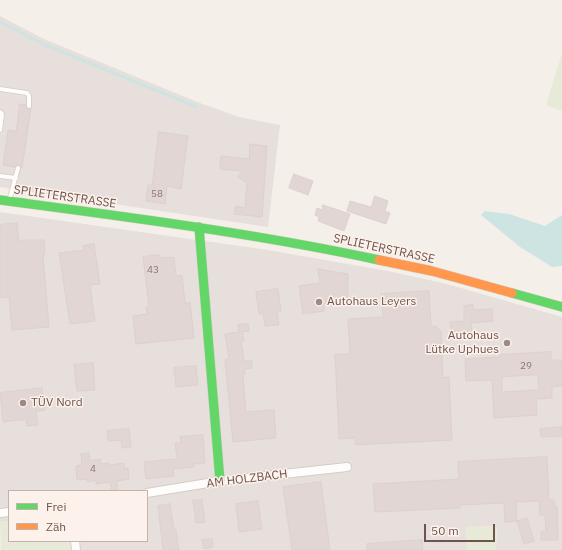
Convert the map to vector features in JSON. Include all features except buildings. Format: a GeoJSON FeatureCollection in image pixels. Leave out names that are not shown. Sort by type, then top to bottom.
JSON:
{"type":"FeatureCollection","features":[{"type":"Feature","properties":{"kind":"street","name":"SPLIETERSTRASSE"},"geometry":{"type":"LineString","coordinates":[[4,200],[199,227],[325,248],[432,271],[562,307]]}},
{"type":"Feature","properties":{"kind":"street"},"geometry":{"type":"LineString","coordinates":[[199,227],[220,481]]}},
{"type":"Feature","properties":{"kind":"street","name":"AM HOLZBACH"},"geometry":{"type":"LineString","coordinates":[[148,492],[220,481],[347,468]]}},
{"type":"Feature","properties":{"kind":"lane"},"geometry":{"type":"LineString","coordinates":[[0,89],[27,93],[29,96],[29,106]]}},
{"type":"Feature","properties":{"kind":"lane"},"geometry":{"type":"LineString","coordinates":[[0,112],[2,114],[0,130]]}},
{"type":"Feature","properties":{"kind":"lane"},"geometry":{"type":"LineString","coordinates":[[4,200],[16,178],[18,168]]}},
{"type":"Feature","properties":{"kind":"lane"},"geometry":{"type":"LineString","coordinates":[[0,176],[16,178]]}},
{"type":"Feature","properties":{"kind":"shaded area"},"geometry":{"type":"Polygon","coordinates":[[[0,16],[44,39],[200,103],[239,117],[280,125],[268,227],[0,187],[0,16]]]}},
{"type":"Feature","properties":{"kind":"shaded area"},"geometry":{"type":"Polygon","coordinates":[[[485,211],[509,214],[545,226],[562,215],[562,266],[552,267],[520,247],[481,215],[485,211]]]}},
{"type":"Feature","properties":{"kind":"shaded area"},"geometry":{"type":"Polygon","coordinates":[[[0,212],[268,250],[388,271],[447,284],[562,317],[562,550],[496,550],[497,526],[466,527],[467,550],[71,550],[70,542],[148,542],[148,490],[8,490],[8,521],[0,522],[0,212]]]}},
{"type":"Feature","properties":{"kind":"green space"},"geometry":{"type":"Polygon","coordinates":[[[562,53],[562,111],[546,105],[562,53]]]}},
{"type":"Feature","properties":{"kind":"green space"},"geometry":{"type":"Polygon","coordinates":[[[8,521],[8,542],[70,542],[71,550],[1,550],[0,522],[8,521]]]}},
{"type":"Feature","properties":{"kind":"green space"},"geometry":{"type":"Polygon","coordinates":[[[497,526],[496,550],[467,550],[466,527],[497,526]]]}},
{"type":"Feature","properties":{"kind":"waterway"},"geometry":{"type":"LineString","coordinates":[[0,22],[45,45],[197,107]]}},
{"type":"Feature","properties":{"kind":"traffic: fast"},"geometry":{"type":"LineString","coordinates":[[0,200],[143,219],[238,234],[332,250],[379,260]]}},
{"type":"Feature","properties":{"kind":"traffic: fast"},"geometry":{"type":"LineString","coordinates":[[199,227],[220,481]]}},
{"type":"Feature","properties":{"kind":"traffic: fast"},"geometry":{"type":"LineString","coordinates":[[512,293],[562,307]]}},
{"type":"Feature","properties":{"kind":"traffic: slow"},"geometry":{"type":"LineString","coordinates":[[379,260],[432,271],[512,293]]}},
{"type":"Feature","properties":{"kind":"place","name":"Autohaus Leyers"},"geometry":{"type":"Point","coordinates":[319,302]}},
{"type":"Feature","properties":{"kind":"place","name":"Autohaus Lütke Uphues"},"geometry":{"type":"Point","coordinates":[507,343]}},
{"type":"Feature","properties":{"kind":"place","name":"TÜV Nord"},"geometry":{"type":"Point","coordinates":[23,403]}}]}
